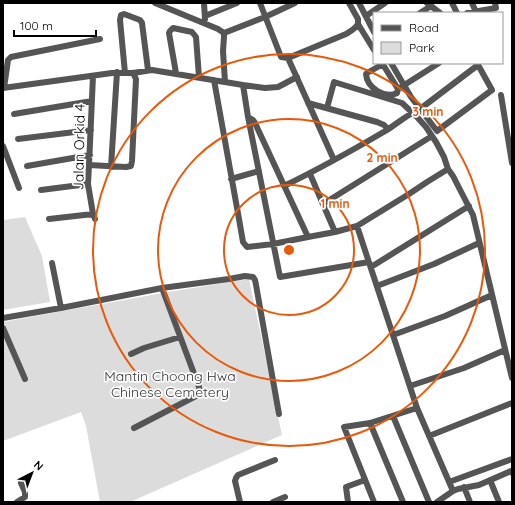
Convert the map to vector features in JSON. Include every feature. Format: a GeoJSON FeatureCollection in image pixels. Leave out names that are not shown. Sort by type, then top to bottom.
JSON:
{"type":"FeatureCollection","features":[{"type":"Feature","properties":{"kind":"street"},"geometry":{"type":"LineString","coordinates":[[156,3],[218,28],[224,33],[223,51],[225,82]]}},
{"type":"Feature","properties":{"kind":"street"},"geometry":{"type":"LineString","coordinates":[[204,3],[205,23]]}},
{"type":"Feature","properties":{"kind":"street"},"geometry":{"type":"LineString","coordinates":[[205,16],[237,3]]}},
{"type":"Feature","properties":{"kind":"street"},"geometry":{"type":"LineString","coordinates":[[260,3],[281,57],[288,58],[346,34],[356,28],[358,24]]}},
{"type":"Feature","properties":{"kind":"street"},"geometry":{"type":"LineString","coordinates":[[224,33],[296,3]]}},
{"type":"Feature","properties":{"kind":"street"},"geometry":{"type":"LineString","coordinates":[[349,3],[358,19],[358,24],[373,48]]}},
{"type":"Feature","properties":{"kind":"street"},"geometry":{"type":"LineString","coordinates":[[359,3],[373,30]]}},
{"type":"Feature","properties":{"kind":"street"},"geometry":{"type":"LineString","coordinates":[[366,16],[385,3]]}},
{"type":"Feature","properties":{"kind":"street"},"geometry":{"type":"LineString","coordinates":[[452,3],[456,12]]}},
{"type":"Feature","properties":{"kind":"street"},"geometry":{"type":"LineString","coordinates":[[472,3],[476,12],[496,8],[495,3]]}},
{"type":"Feature","properties":{"kind":"street"},"geometry":{"type":"LineString","coordinates":[[421,12],[429,4],[439,12]]}},
{"type":"Feature","properties":{"kind":"street"},"geometry":{"type":"LineString","coordinates":[[125,73],[120,20],[121,15],[124,14],[140,20],[142,23],[148,70]]}},
{"type":"Feature","properties":{"kind":"street"},"geometry":{"type":"LineString","coordinates":[[176,73],[169,33],[174,28],[192,32],[196,37],[199,77]]}},
{"type":"Feature","properties":{"kind":"street"},"geometry":{"type":"LineString","coordinates":[[100,38],[11,57],[8,60],[4,88],[117,72],[133,73],[148,70],[161,70],[265,88],[278,87],[297,77]]}},
{"type":"Feature","properties":{"kind":"street"},"geometry":{"type":"LineString","coordinates":[[288,58],[334,160]]}},
{"type":"Feature","properties":{"kind":"street"},"geometry":{"type":"LineString","coordinates":[[284,186],[310,174],[388,129],[420,108],[478,64],[492,90],[437,131],[420,108],[401,87],[383,64],[367,73],[366,77],[372,87],[378,92],[392,95],[397,93],[401,87],[437,64]]}},
{"type":"Feature","properties":{"kind":"street"},"geometry":{"type":"LineString","coordinates":[[391,64],[401,87]]}},
{"type":"Feature","properties":{"kind":"street"},"geometry":{"type":"LineString","coordinates":[[111,167],[117,72]]}},
{"type":"Feature","properties":{"kind":"street"},"geometry":{"type":"LineString","coordinates":[[89,165],[111,167],[131,166],[136,80],[133,73]]}},
{"type":"Feature","properties":{"kind":"street","name":"Jalan Orkid 4"},"geometry":{"type":"LineString","coordinates":[[49,219],[94,216],[88,184],[93,76]]}},
{"type":"Feature","properties":{"kind":"street"},"geometry":{"type":"LineString","coordinates":[[214,80],[244,242],[247,247],[273,244],[335,232],[357,226],[448,169]]}},
{"type":"Feature","properties":{"kind":"street"},"geometry":{"type":"LineString","coordinates":[[327,108],[334,82],[402,103],[417,116],[432,136],[473,215],[512,378]]}},
{"type":"Feature","properties":{"kind":"street"},"geometry":{"type":"LineString","coordinates":[[243,85],[280,277],[370,265],[469,206]]}},
{"type":"Feature","properties":{"kind":"street"},"geometry":{"type":"LineString","coordinates":[[501,95],[512,163]]}},
{"type":"Feature","properties":{"kind":"street"},"geometry":{"type":"LineString","coordinates":[[14,114],[92,101]]}},
{"type":"Feature","properties":{"kind":"street"},"geometry":{"type":"LineString","coordinates":[[308,103],[377,122],[384,125],[388,129]]}},
{"type":"Feature","properties":{"kind":"street"},"geometry":{"type":"LineString","coordinates":[[248,116],[256,123],[308,237]]}},
{"type":"Feature","properties":{"kind":"street"},"geometry":{"type":"LineString","coordinates":[[18,139],[91,130]]}},
{"type":"Feature","properties":{"kind":"street"},"geometry":{"type":"LineString","coordinates":[[323,204],[432,136]]}},
{"type":"Feature","properties":{"kind":"street"},"geometry":{"type":"LineString","coordinates":[[3,146],[19,188]]}},
{"type":"Feature","properties":{"kind":"street"},"geometry":{"type":"LineString","coordinates":[[27,166],[90,155]]}},
{"type":"Feature","properties":{"kind":"street"},"geometry":{"type":"LineString","coordinates":[[232,179],[259,171]]}},
{"type":"Feature","properties":{"kind":"street"},"geometry":{"type":"LineString","coordinates":[[310,174],[335,232]]}},
{"type":"Feature","properties":{"kind":"street"},"geometry":{"type":"LineString","coordinates":[[41,190],[88,184]]}},
{"type":"Feature","properties":{"kind":"street"},"geometry":{"type":"LineString","coordinates":[[357,226],[417,408],[452,491]]}},
{"type":"Feature","properties":{"kind":"street"},"geometry":{"type":"LineString","coordinates":[[377,286],[434,264],[479,243]]}},
{"type":"Feature","properties":{"kind":"street"},"geometry":{"type":"LineString","coordinates":[[52,263],[61,308]]}},
{"type":"Feature","properties":{"kind":"street"},"geometry":{"type":"LineString","coordinates":[[3,318],[162,288],[245,276],[253,277],[256,285],[279,414]]}},
{"type":"Feature","properties":{"kind":"street"},"geometry":{"type":"LineString","coordinates":[[134,428],[196,396],[200,392],[162,288]]}},
{"type":"Feature","properties":{"kind":"street"},"geometry":{"type":"LineString","coordinates":[[393,335],[445,316],[492,295]]}},
{"type":"Feature","properties":{"kind":"street"},"geometry":{"type":"LineString","coordinates":[[3,328],[25,379]]}},
{"type":"Feature","properties":{"kind":"street"},"geometry":{"type":"LineString","coordinates":[[131,354],[144,348],[180,337]]}},
{"type":"Feature","properties":{"kind":"street"},"geometry":{"type":"LineString","coordinates":[[410,386],[464,368],[505,350]]}},
{"type":"Feature","properties":{"kind":"street"},"geometry":{"type":"LineString","coordinates":[[429,436],[512,404]]}},
{"type":"Feature","properties":{"kind":"street"},"geometry":{"type":"LineString","coordinates":[[374,502],[344,427],[370,423],[417,408]]}},
{"type":"Feature","properties":{"kind":"street"},"geometry":{"type":"LineString","coordinates":[[393,416],[429,502]]}},
{"type":"Feature","properties":{"kind":"street"},"geometry":{"type":"LineString","coordinates":[[370,423],[403,502]]}},
{"type":"Feature","properties":{"kind":"street"},"geometry":{"type":"LineString","coordinates":[[449,482],[512,459]]}},
{"type":"Feature","properties":{"kind":"street"},"geometry":{"type":"LineString","coordinates":[[240,502],[235,482],[238,475],[275,460]]}},
{"type":"Feature","properties":{"kind":"street"},"geometry":{"type":"LineString","coordinates":[[441,501],[452,491],[479,485],[512,472]]}},
{"type":"Feature","properties":{"kind":"street"},"geometry":{"type":"LineString","coordinates":[[348,502],[346,487],[365,480]]}},
{"type":"Feature","properties":{"kind":"street"},"geometry":{"type":"LineString","coordinates":[[490,480],[498,502]]}},
{"type":"Feature","properties":{"kind":"street"},"geometry":{"type":"LineString","coordinates":[[17,502],[24,497],[25,492],[21,483]]}},
{"type":"Feature","properties":{"kind":"street"},"geometry":{"type":"LineString","coordinates":[[464,488],[470,502]]}},
{"type":"Feature","properties":{"kind":"street"},"geometry":{"type":"LineString","coordinates":[[273,502],[285,497]]}},
{"type":"Feature","properties":{"kind":"green space"},"geometry":{"type":"Polygon","coordinates":[[[25,217],[42,256],[50,302],[3,310],[3,220],[25,217]]]}},
{"type":"Feature","properties":{"kind":"green space","name":"Mantin Choong Hwa Chinese Cemetery"},"geometry":{"type":"Polygon","coordinates":[[[249,279],[282,435],[130,502],[100,502],[86,426],[81,412],[3,441],[3,322],[249,279]]]}}]}
